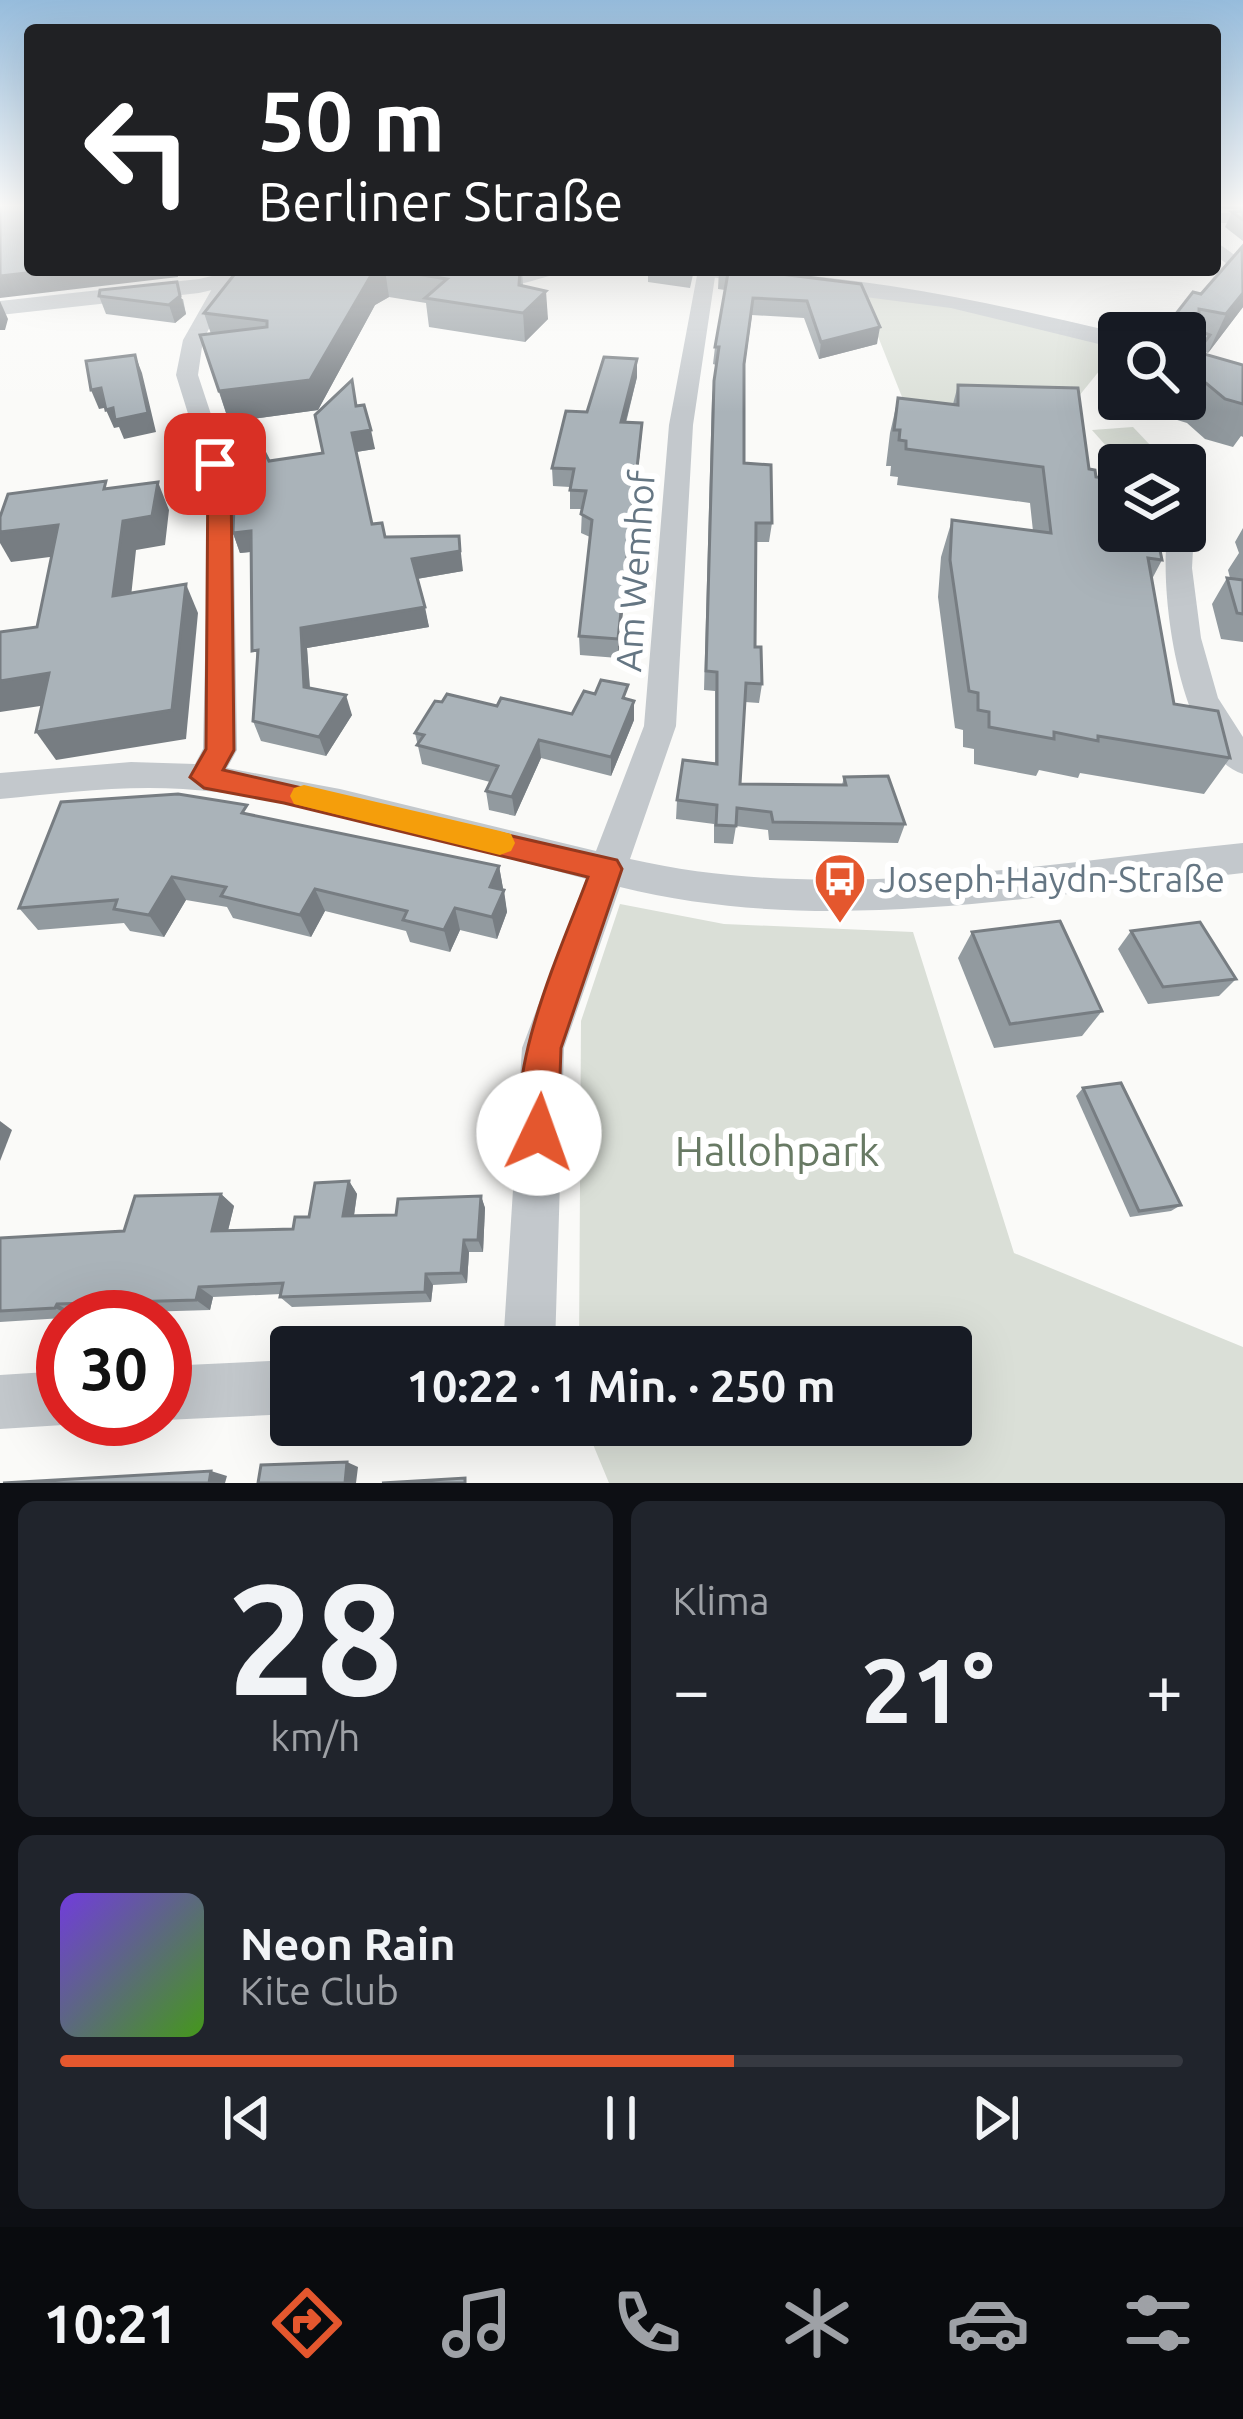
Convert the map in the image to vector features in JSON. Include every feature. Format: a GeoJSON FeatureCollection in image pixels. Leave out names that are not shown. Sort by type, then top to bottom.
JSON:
{"type":"FeatureCollection","features":[{"type":"Feature","properties":{"kind":"street"},"geometry":{"type":"LineString","coordinates":[[0,308],[243,276]]}},
{"type":"Feature","properties":{"kind":"street"},"geometry":{"type":"LineString","coordinates":[[435,280],[519,276]]}},
{"type":"Feature","properties":{"kind":"street","name":"Am Wemhof"},"geometry":{"type":"LineString","coordinates":[[530,1326],[543,1048],[660,726],[681,425],[707,276]]}},
{"type":"Feature","properties":{"kind":"street"},"geometry":{"type":"LineString","coordinates":[[757,276],[929,297],[1098,336]]}},
{"type":"Feature","properties":{"kind":"street"},"geometry":{"type":"LineString","coordinates":[[204,777],[220,750],[221,481],[188,375],[188,357],[226,280]]}},
{"type":"Feature","properties":{"kind":"street"},"geometry":{"type":"LineString","coordinates":[[1175,552],[1202,697],[1243,761]]}},
{"type":"Feature","properties":{"kind":"street"},"geometry":{"type":"LineString","coordinates":[[0,786],[204,777],[717,890],[838,896],[954,892],[1243,858]]}},
{"type":"Feature","properties":{"kind":"street"},"geometry":{"type":"LineString","coordinates":[[192,1392],[270,1388]]}},
{"type":"Feature","properties":{"kind":"street"},"geometry":{"type":"LineString","coordinates":[[0,1402],[36,1400]]}},
{"type":"Feature","properties":{"kind":"green space"},"geometry":{"type":"Polygon","coordinates":[[[860,291],[1005,316],[1098,343],[1098,372],[1062,417],[904,402],[860,291]]]}},
{"type":"Feature","properties":{"kind":"green space"},"geometry":{"type":"Polygon","coordinates":[[[1133,427],[1149,444],[1104,444],[1092,430],[1133,427]]]}},
{"type":"Feature","properties":{"kind":"green space","name":"Hallohpark"},"geometry":{"type":"Polygon","coordinates":[[[620,904],[724,924],[913,932],[1014,1253],[1243,1347],[1243,1483],[609,1483],[594,1446],[972,1446],[972,1326],[579,1326],[581,1021],[620,904]]]}},
{"type":"Feature","properties":{"kind":"building"},"geometry":{"type":"Polygon","coordinates":[[[1221,274],[1243,274],[1243,293],[1226,314],[1199,309],[1177,312],[1193,292],[1201,294],[1221,274]]]}},
{"type":"Feature","properties":{"kind":"building"},"geometry":{"type":"Polygon","coordinates":[[[233,276],[372,276],[310,380],[219,391],[200,335],[267,327],[267,321],[204,313],[233,276]]]}},
{"type":"Feature","properties":{"kind":"building"},"geometry":{"type":"Polygon","coordinates":[[[429,276],[520,276],[519,285],[546,291],[523,313],[425,298],[447,279],[429,276]]]}},
{"type":"Feature","properties":{"kind":"building"},"geometry":{"type":"Polygon","coordinates":[[[727,276],[797,276],[861,284],[880,327],[821,342],[807,301],[753,298],[744,364],[744,463],[771,465],[772,523],[756,523],[755,647],[761,647],[762,684],[746,683],[740,784],[846,785],[844,777],[888,776],[905,824],[773,822],[771,812],[737,808],[736,826],[716,825],[717,805],[677,800],[683,760],[717,764],[717,672],[706,671],[714,381],[719,347],[715,347],[727,276]]]}},
{"type":"Feature","properties":{"kind":"building"},"geometry":{"type":"Polygon","coordinates":[[[177,282],[180,296],[169,305],[99,296],[100,290],[177,282]]]}},
{"type":"Feature","properties":{"kind":"building"},"geometry":{"type":"Polygon","coordinates":[[[135,355],[148,413],[115,420],[113,408],[106,410],[101,388],[91,390],[86,361],[135,355]]]}},
{"type":"Feature","properties":{"kind":"building"},"geometry":{"type":"Polygon","coordinates":[[[1206,355],[1243,365],[1243,404],[1225,399],[1206,383],[1206,355]]]}},
{"type":"Feature","properties":{"kind":"building"},"geometry":{"type":"Polygon","coordinates":[[[604,357],[637,359],[621,422],[642,423],[618,639],[579,636],[592,520],[581,514],[586,491],[570,490],[574,469],[552,468],[566,411],[587,412],[604,357]]]}},
{"type":"Feature","properties":{"kind":"building"},"geometry":{"type":"Polygon","coordinates":[[[352,380],[356,406],[364,405],[371,430],[352,433],[372,524],[382,523],[385,537],[459,536],[460,551],[412,559],[425,607],[301,628],[304,687],[346,695],[319,737],[253,721],[258,650],[252,651],[251,531],[233,533],[236,453],[224,428],[249,422],[269,461],[323,453],[315,415],[352,380]]]}},
{"type":"Feature","properties":{"kind":"building"},"geometry":{"type":"Polygon","coordinates":[[[958,385],[1078,388],[1089,469],[1098,477],[1098,552],[1160,552],[1162,560],[1148,558],[1174,704],[1218,711],[1230,758],[1098,736],[1098,741],[1054,732],[1054,739],[989,727],[989,712],[978,710],[978,693],[969,691],[950,560],[952,520],[1051,533],[1043,467],[906,449],[906,441],[899,440],[900,430],[894,430],[898,398],[958,405],[958,385]]]}},
{"type":"Feature","properties":{"kind":"building"},"geometry":{"type":"Polygon","coordinates":[[[106,481],[104,489],[158,482],[152,516],[123,521],[113,596],[186,584],[172,710],[36,732],[49,673],[0,681],[0,632],[37,627],[58,525],[0,532],[0,517],[8,494],[106,481]]]}},
{"type":"Feature","properties":{"kind":"building"},"geometry":{"type":"Polygon","coordinates":[[[1227,578],[1243,580],[1243,614],[1237,613],[1227,578]]]}},
{"type":"Feature","properties":{"kind":"building"},"geometry":{"type":"Polygon","coordinates":[[[601,680],[628,685],[623,698],[634,701],[611,757],[539,740],[512,797],[486,791],[498,766],[417,745],[424,735],[415,733],[435,701],[442,702],[447,694],[497,706],[501,698],[572,714],[584,691],[595,694],[601,680]]]}},
{"type":"Feature","properties":{"kind":"building"},"geometry":{"type":"Polygon","coordinates":[[[178,794],[247,805],[242,813],[499,866],[490,887],[504,890],[492,917],[455,908],[444,930],[403,920],[407,911],[315,889],[300,915],[221,896],[226,887],[172,877],[149,915],[114,909],[117,900],[19,908],[61,802],[178,794]]]}},
{"type":"Feature","properties":{"kind":"building"},"geometry":{"type":"Polygon","coordinates":[[[1060,921],[1102,1011],[1010,1024],[972,932],[1060,921]]]}},
{"type":"Feature","properties":{"kind":"building"},"geometry":{"type":"Polygon","coordinates":[[[1200,922],[1236,979],[1163,987],[1131,931],[1200,922]]]}},
{"type":"Feature","properties":{"kind":"building"},"geometry":{"type":"Polygon","coordinates":[[[1121,1083],[1181,1205],[1139,1211],[1083,1088],[1121,1083]]]}},
{"type":"Feature","properties":{"kind":"building"},"geometry":{"type":"Polygon","coordinates":[[[349,1181],[343,1216],[396,1215],[398,1199],[481,1196],[478,1240],[464,1240],[461,1273],[426,1274],[425,1292],[280,1297],[283,1283],[199,1287],[192,1300],[192,1290],[36,1290],[36,1309],[0,1311],[0,1238],[124,1231],[135,1196],[221,1194],[212,1231],[293,1229],[295,1217],[309,1217],[315,1183],[349,1181]]]}},
{"type":"Feature","properties":{"kind":"building"},"geometry":{"type":"Polygon","coordinates":[[[347,1462],[345,1483],[258,1483],[261,1465],[347,1462]]]}},
{"type":"Feature","properties":{"kind":"building"},"geometry":{"type":"Polygon","coordinates":[[[211,1471],[209,1483],[3,1483],[211,1471]]]}},
{"type":"Feature","properties":{"kind":"building"},"geometry":{"type":"Polygon","coordinates":[[[465,1478],[465,1483],[382,1483],[465,1478]]]}},
{"type":"Feature","properties":{"kind":"slow traffic"},"geometry":{"type":"LineString","coordinates":[[304,796],[500,843]]}},
{"type":"Feature","properties":{"kind":"place","name":"Joseph-Haydn-Straße"},"geometry":{"type":"Point","coordinates":[840,925]}},
{"type":"Feature","properties":{"kind":"route"},"geometry":{"type":"LineString","coordinates":[[215,464],[221,481],[220,750],[204,777],[606,869],[543,1048],[539,1133]]}}]}
